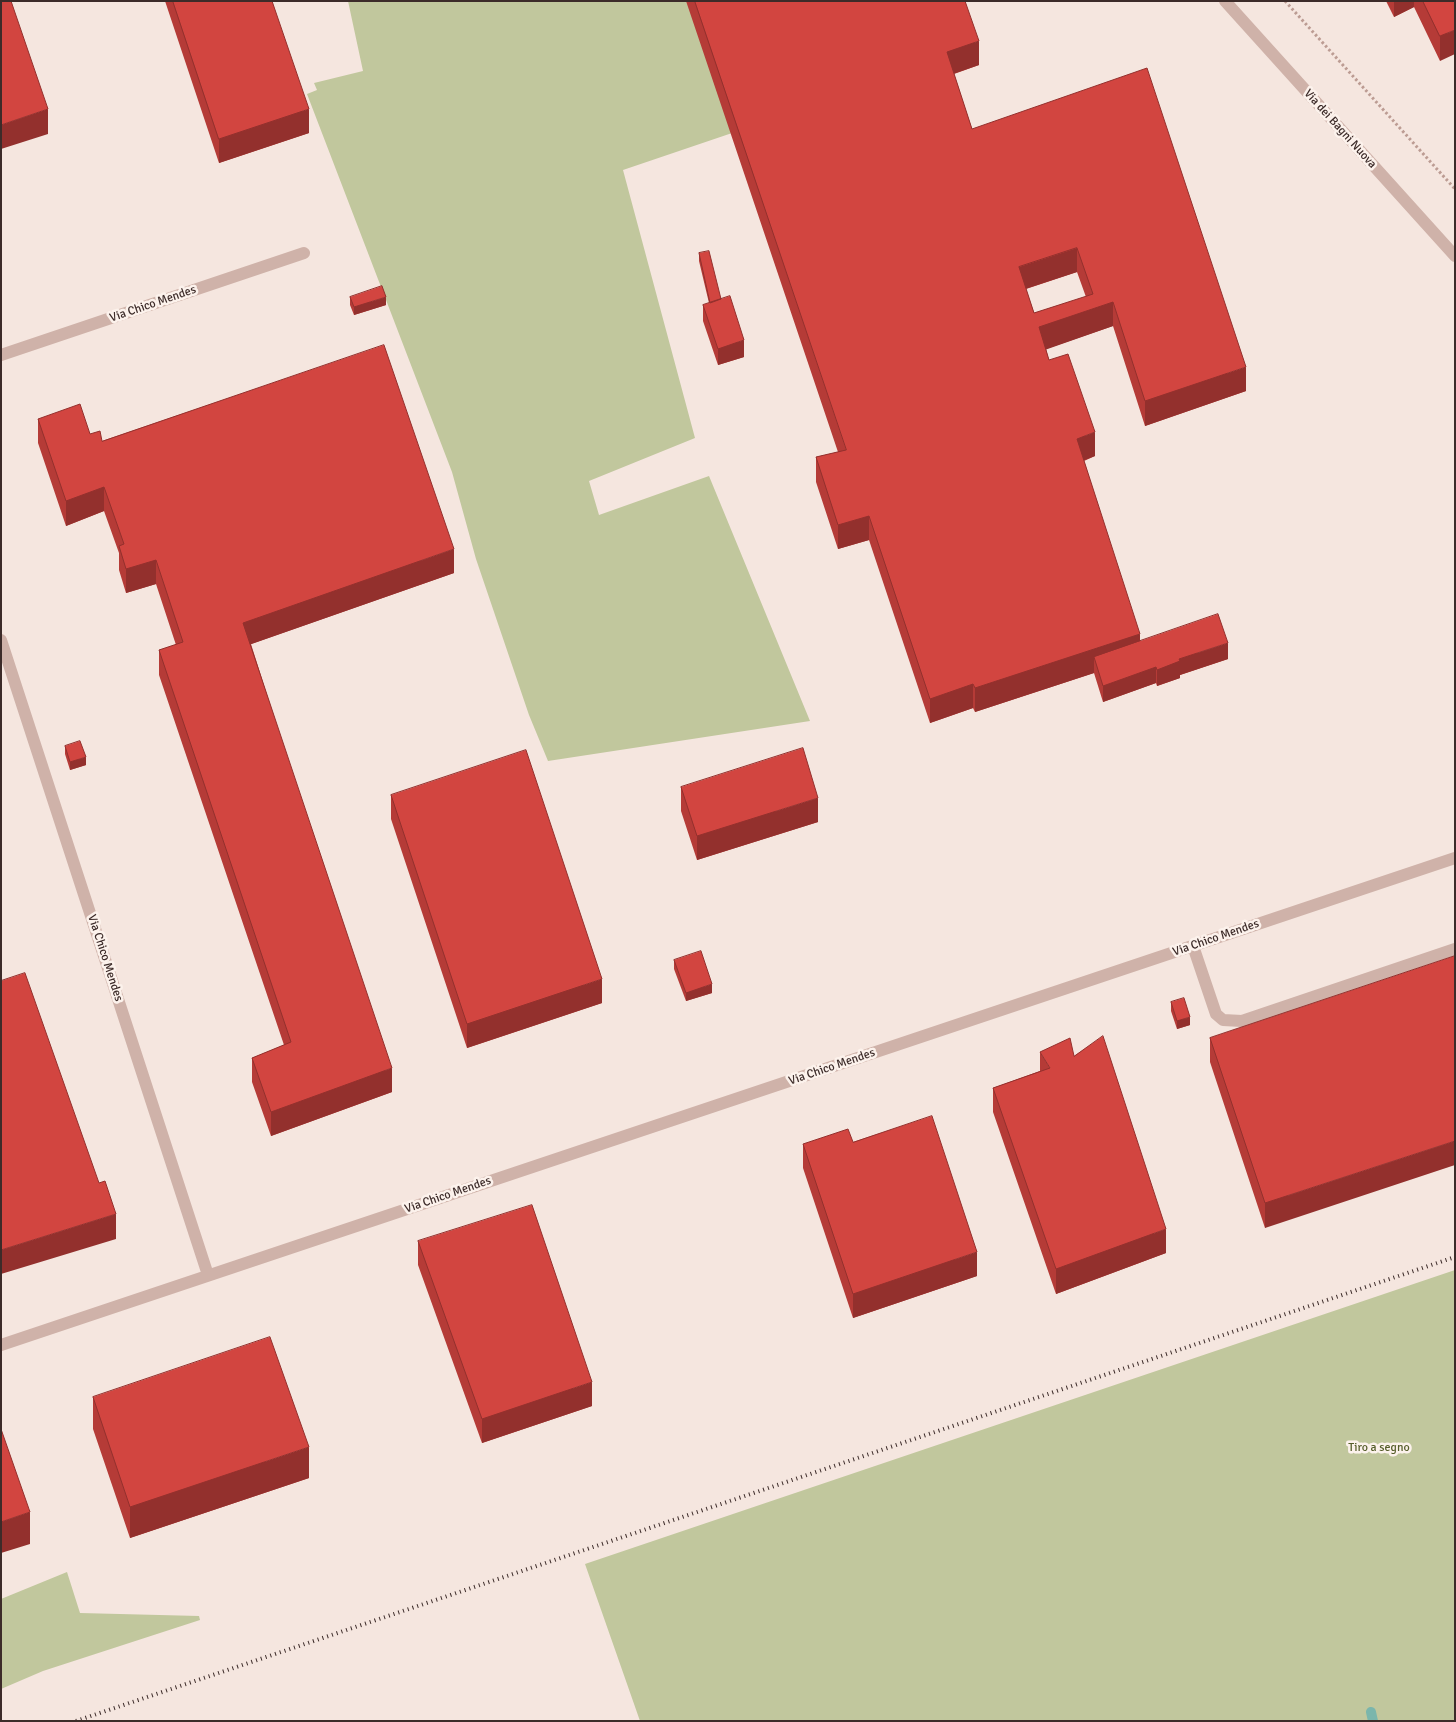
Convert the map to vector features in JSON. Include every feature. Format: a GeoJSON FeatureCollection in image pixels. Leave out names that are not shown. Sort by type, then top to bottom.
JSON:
{"type":"FeatureCollection","features":[{"type":"Feature","properties":{"kind":"street","name":"Via dei Bagni Nuova"},"geometry":{"type":"LineString","coordinates":[[1225,1],[1455,256]]}},
{"type":"Feature","properties":{"kind":"street","name":"Via Chico Mendes"},"geometry":{"type":"LineString","coordinates":[[1,355],[304,253]]}},
{"type":"Feature","properties":{"kind":"street","name":"Via Chico Mendes"},"geometry":{"type":"LineString","coordinates":[[1,640],[208,1275]]}},
{"type":"Feature","properties":{"kind":"street","name":"Via Chico Mendes"},"geometry":{"type":"LineString","coordinates":[[1,1345],[1455,858]]}},
{"type":"Feature","properties":{"kind":"street"},"geometry":{"type":"LineString","coordinates":[[1193,946],[1216,1014],[1223,1020],[1242,1020],[1455,949]]}},
{"type":"Feature","properties":{"kind":"path"},"geometry":{"type":"LineString","coordinates":[[1285,1],[1455,189]]}},
{"type":"Feature","properties":{"kind":"green space"},"geometry":{"type":"Polygon","coordinates":[[[348,1],[697,1],[738,131],[623,170],[695,438],[589,481],[599,515],[709,476],[810,721],[548,761],[529,715],[476,559],[452,472],[307,94],[317,90],[314,83],[363,71],[348,1]]]}},
{"type":"Feature","properties":{"kind":"green space","name":"Tiro a segno"},"geometry":{"type":"Polygon","coordinates":[[[1455,1270],[1455,1721],[640,1721],[585,1564],[1455,1270]]]}},
{"type":"Feature","properties":{"kind":"green space"},"geometry":{"type":"Polygon","coordinates":[[[67,1572],[80,1613],[199,1616],[200,1620],[43,1671],[1,1689],[1,1599],[67,1572]]]}},
{"type":"Feature","properties":{"kind":"building"},"geometry":{"type":"Polygon","coordinates":[[[1,1],[11,1],[48,109],[1,125],[1,1]]]}},
{"type":"Feature","properties":{"kind":"building"},"geometry":{"type":"Polygon","coordinates":[[[173,1],[272,1],[309,109],[219,139],[173,1]]]}},
{"type":"Feature","properties":{"kind":"building"},"geometry":{"type":"Polygon","coordinates":[[[695,1],[965,1],[979,41],[947,52],[972,129],[1147,68],[1246,367],[1145,401],[1113,302],[1039,327],[1049,360],[1068,354],[1095,432],[1077,439],[1140,634],[975,688],[973,684],[930,699],[869,516],[838,525],[816,457],[846,450],[695,1]],[[1077,248],[1019,267],[1034,313],[1093,294],[1077,248]]]}},
{"type":"Feature","properties":{"kind":"building"},"geometry":{"type":"Polygon","coordinates":[[[1423,1],[1455,1],[1455,30],[1440,36],[1423,1]]]}},
{"type":"Feature","properties":{"kind":"building"},"geometry":{"type":"Polygon","coordinates":[[[709,251],[721,299],[710,303],[699,253],[709,251]]]}},
{"type":"Feature","properties":{"kind":"building"},"geometry":{"type":"Polygon","coordinates":[[[382,286],[386,297],[354,307],[350,297],[382,286]]]}},
{"type":"Feature","properties":{"kind":"building"},"geometry":{"type":"Polygon","coordinates":[[[730,296],[744,340],[718,349],[703,305],[730,296]]]}},
{"type":"Feature","properties":{"kind":"building"},"geometry":{"type":"Polygon","coordinates":[[[384,345],[454,549],[243,623],[392,1068],[271,1112],[252,1058],[291,1042],[159,650],[183,642],[156,560],[126,569],[119,546],[124,544],[104,487],[66,501],[38,419],[80,404],[90,434],[100,431],[102,441],[384,345]]]}},
{"type":"Feature","properties":{"kind":"building"},"geometry":{"type":"Polygon","coordinates":[[[1218,614],[1228,643],[1179,659],[1180,661],[1157,670],[1156,667],[1103,686],[1094,657],[1218,614]]]}},
{"type":"Feature","properties":{"kind":"building"},"geometry":{"type":"Polygon","coordinates":[[[80,741],[86,757],[70,762],[65,746],[80,741]]]}},
{"type":"Feature","properties":{"kind":"building"},"geometry":{"type":"Polygon","coordinates":[[[803,748],[818,798],[697,836],[681,787],[803,748]]]}},
{"type":"Feature","properties":{"kind":"building"},"geometry":{"type":"Polygon","coordinates":[[[526,750],[602,979],[467,1024],[391,795],[526,750]]]}},
{"type":"Feature","properties":{"kind":"building"},"geometry":{"type":"Polygon","coordinates":[[[701,951],[712,984],[686,993],[674,960],[701,951]]]}},
{"type":"Feature","properties":{"kind":"building"},"geometry":{"type":"Polygon","coordinates":[[[1455,956],[1455,1141],[1265,1203],[1210,1038],[1455,956]]]}},
{"type":"Feature","properties":{"kind":"building"},"geometry":{"type":"Polygon","coordinates":[[[25,973],[99,1183],[105,1181],[116,1214],[1,1250],[1,981],[25,973]]]}},
{"type":"Feature","properties":{"kind":"building"},"geometry":{"type":"Polygon","coordinates":[[[1184,998],[1190,1017],[1177,1021],[1171,1002],[1184,998]]]}},
{"type":"Feature","properties":{"kind":"building"},"geometry":{"type":"Polygon","coordinates":[[[1103,1036],[1166,1229],[1056,1269],[993,1088],[1050,1068],[1040,1052],[1070,1038],[1074,1056],[1103,1036]]]}},
{"type":"Feature","properties":{"kind":"building"},"geometry":{"type":"Polygon","coordinates":[[[932,1116],[977,1252],[853,1294],[803,1144],[848,1129],[853,1142],[932,1116]]]}},
{"type":"Feature","properties":{"kind":"building"},"geometry":{"type":"Polygon","coordinates":[[[532,1205],[592,1382],[482,1419],[418,1241],[532,1205]]]}},
{"type":"Feature","properties":{"kind":"building"},"geometry":{"type":"Polygon","coordinates":[[[270,1337],[309,1447],[130,1507],[93,1397],[270,1337]]]}},
{"type":"Feature","properties":{"kind":"building"},"geometry":{"type":"Polygon","coordinates":[[[1,1429],[30,1512],[1,1522],[1,1429]]]}},
{"type":"Feature","properties":{"kind":"waterway"},"geometry":{"type":"LineString","coordinates":[[1371,1712],[1373,1721]]}},
{"type":"Feature","properties":{"kind":"railway"},"geometry":{"type":"LineString","coordinates":[[76,1721],[1455,1257]]}}]}
